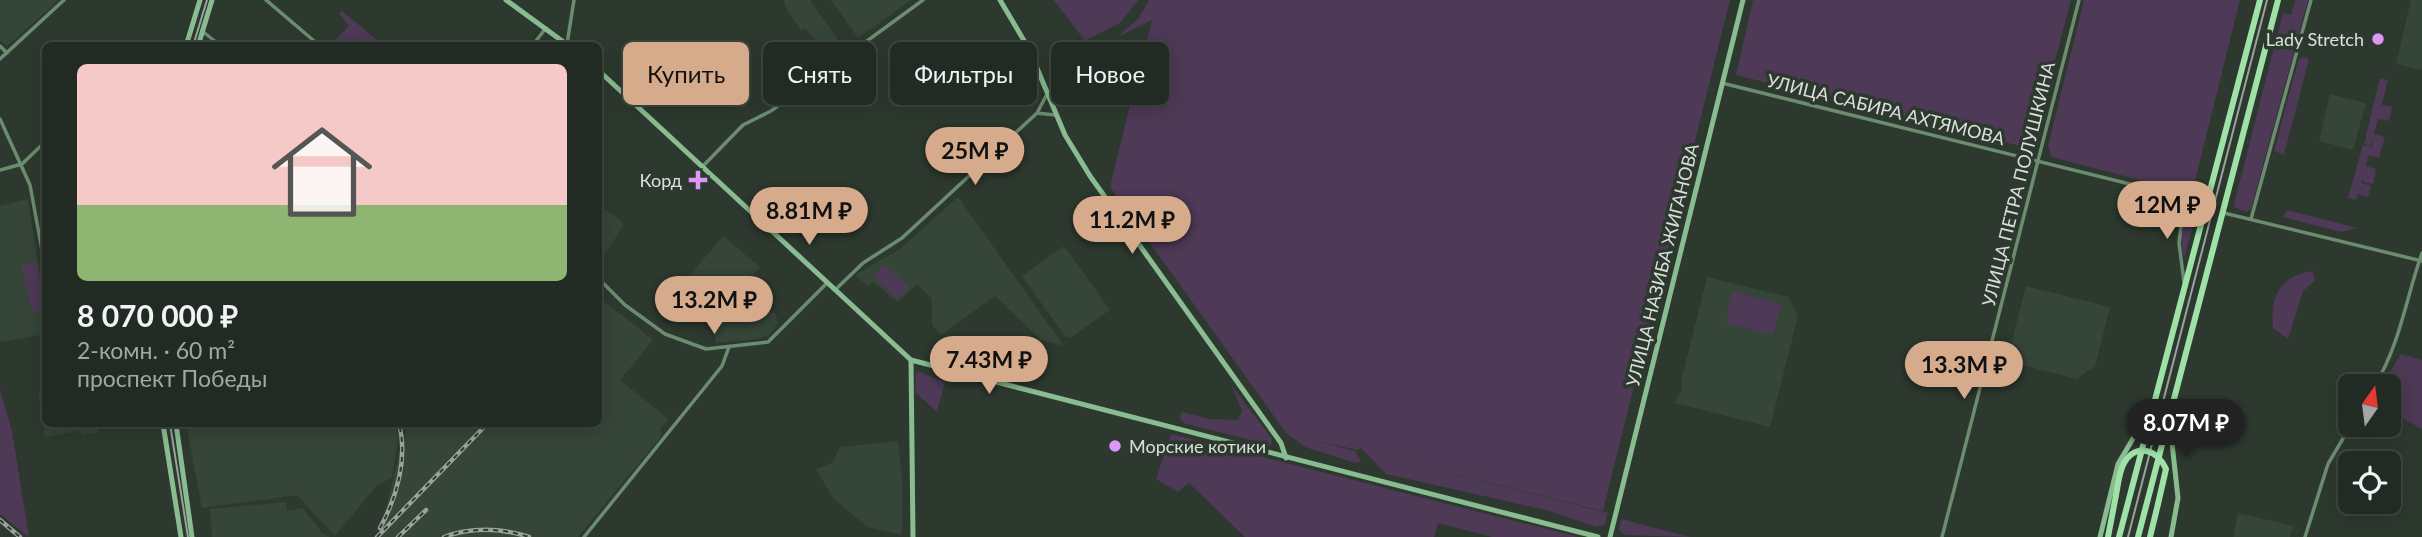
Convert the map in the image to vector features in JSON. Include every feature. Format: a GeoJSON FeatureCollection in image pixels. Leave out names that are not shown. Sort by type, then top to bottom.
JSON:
{"type":"FeatureCollection","features":[{"type":"Feature","properties":{"kind":"main road"},"geometry":{"type":"LineString","coordinates":[[187,42],[200,0]]}},
{"type":"Feature","properties":{"kind":"main road"},"geometry":{"type":"LineString","coordinates":[[199,42],[212,0]]}},
{"type":"Feature","properties":{"kind":"main road"},"geometry":{"type":"LineString","coordinates":[[506,0],[564,42]]}},
{"type":"Feature","properties":{"kind":"main road"},"geometry":{"type":"LineString","coordinates":[[1000,0],[1029,49],[1055,115],[1090,176],[1281,443],[1286,458]]}},
{"type":"Feature","properties":{"kind":"main road","name":"УЛИЦА НАЗИБА ЖИГАНОВА"},"geometry":{"type":"LineString","coordinates":[[1610,537],[1743,0]]}},
{"type":"Feature","properties":{"kind":"main road"},"geometry":{"type":"LineString","coordinates":[[2119,537],[2260,0]]}},
{"type":"Feature","properties":{"kind":"main road"},"geometry":{"type":"LineString","coordinates":[[2138,537],[2277,0]]}},
{"type":"Feature","properties":{"kind":"main road"},"geometry":{"type":"LineString","coordinates":[[602,74],[911,360],[1598,537]]}},
{"type":"Feature","properties":{"kind":"main road"},"geometry":{"type":"LineString","coordinates":[[911,360],[913,537]]}},
{"type":"Feature","properties":{"kind":"main road"},"geometry":{"type":"LineString","coordinates":[[2099,537],[2118,464],[2154,402]]}},
{"type":"Feature","properties":{"kind":"main road"},"geometry":{"type":"LineString","coordinates":[[2171,537],[2178,498],[2172,443],[2173,402]]}},
{"type":"Feature","properties":{"kind":"main road"},"geometry":{"type":"LineString","coordinates":[[163,427],[181,537]]}},
{"type":"Feature","properties":{"kind":"main road"},"geometry":{"type":"LineString","coordinates":[[176,427],[192,537]]}},
{"type":"Feature","properties":{"kind":"main road"},"geometry":{"type":"LineString","coordinates":[[2108,537],[2125,462],[2133,453],[2149,450],[2158,455],[2166,469],[2150,537]]}},
{"type":"Feature","properties":{"kind":"street"},"geometry":{"type":"LineString","coordinates":[[0,59],[64,0]]}},
{"type":"Feature","properties":{"kind":"street"},"geometry":{"type":"LineString","coordinates":[[266,0],[315,42]]}},
{"type":"Feature","properties":{"kind":"street"},"geometry":{"type":"LineString","coordinates":[[568,42],[574,0]]}},
{"type":"Feature","properties":{"kind":"street"},"geometry":{"type":"LineString","coordinates":[[703,166],[743,125],[771,111],[923,0]]}},
{"type":"Feature","properties":{"kind":"street","name":"УЛИЦА ПЕТРА ПОЛУШКИНА"},"geometry":{"type":"LineString","coordinates":[[1942,537],[2079,0]]}},
{"type":"Feature","properties":{"kind":"street"},"geometry":{"type":"LineString","coordinates":[[2252,219],[2311,0]]}},
{"type":"Feature","properties":{"kind":"street"},"geometry":{"type":"LineString","coordinates":[[535,42],[546,29]]}},
{"type":"Feature","properties":{"kind":"street"},"geometry":{"type":"LineString","coordinates":[[202,31],[216,42]]}},
{"type":"Feature","properties":{"kind":"street"},"geometry":{"type":"LineString","coordinates":[[0,46],[7,53]]}},
{"type":"Feature","properties":{"kind":"street","name":"УЛИЦА САБИРА АХТЯМОВА"},"geometry":{"type":"LineString","coordinates":[[1722,83],[2166,193],[2194,199],[2208,198]]}},
{"type":"Feature","properties":{"kind":"street"},"geometry":{"type":"LineString","coordinates":[[834,290],[866,261],[902,238],[1037,113],[1046,96]]}},
{"type":"Feature","properties":{"kind":"street"},"geometry":{"type":"LineString","coordinates":[[1037,113],[1055,115]]}},
{"type":"Feature","properties":{"kind":"street"},"geometry":{"type":"LineString","coordinates":[[0,120],[30,185],[42,250]]}},
{"type":"Feature","properties":{"kind":"street"},"geometry":{"type":"LineString","coordinates":[[0,170],[22,164],[42,145]]}},
{"type":"Feature","properties":{"kind":"street"},"geometry":{"type":"LineString","coordinates":[[2166,193],[2177,200],[2183,209],[2179,243],[2184,282]]}},
{"type":"Feature","properties":{"kind":"street"},"geometry":{"type":"LineString","coordinates":[[2222,212],[2421,260]]}},
{"type":"Feature","properties":{"kind":"street"},"geometry":{"type":"LineString","coordinates":[[2381,374],[2392,355],[2422,253]]}},
{"type":"Feature","properties":{"kind":"street"},"geometry":{"type":"LineString","coordinates":[[602,282],[625,305],[665,334],[706,349],[768,342],[827,283]]}},
{"type":"Feature","properties":{"kind":"street"},"geometry":{"type":"LineString","coordinates":[[584,537],[722,366],[729,347]]}},
{"type":"Feature","properties":{"kind":"street"},"geometry":{"type":"LineString","coordinates":[[2305,537],[2330,460],[2343,438]]}},
{"type":"Feature","properties":{"kind":"shaded area"},"geometry":{"type":"Polygon","coordinates":[[[0,0],[59,0],[7,46],[0,40],[0,0]]]}},
{"type":"Feature","properties":{"kind":"shaded area"},"geometry":{"type":"Polygon","coordinates":[[[784,0],[810,0],[839,42],[818,42],[805,29],[801,30],[786,8],[784,0]]]}},
{"type":"Feature","properties":{"kind":"shaded area"},"geometry":{"type":"Polygon","coordinates":[[[831,0],[911,0],[858,38],[831,0]]]}},
{"type":"Feature","properties":{"kind":"shaded area"},"geometry":{"type":"Polygon","coordinates":[[[1054,0],[1138,0],[1120,23],[1085,41],[1054,0]]]}},
{"type":"Feature","properties":{"kind":"shaded area"},"geometry":{"type":"Polygon","coordinates":[[[1149,0],[1730,0],[1603,511],[1367,453],[1608,513],[1604,525],[1596,527],[1550,511],[1386,474],[1361,448],[1357,450],[1309,439],[1355,451],[1361,461],[1355,463],[1305,447],[1286,433],[1110,187],[1130,105],[1169,105],[1169,42],[1146,42],[1152,20],[1117,37],[1139,18],[1149,0]]]}},
{"type":"Feature","properties":{"kind":"shaded area"},"geometry":{"type":"Polygon","coordinates":[[[1753,0],[2071,0],[2032,149],[1736,75],[1753,0]]]}},
{"type":"Feature","properties":{"kind":"shaded area"},"geometry":{"type":"Polygon","coordinates":[[[2084,0],[2240,0],[2194,185],[2189,193],[2052,157],[2048,146],[2084,0]]]}},
{"type":"Feature","properties":{"kind":"shaded area"},"geometry":{"type":"Polygon","coordinates":[[[2295,0],[2308,0],[2251,209],[2247,212],[2234,207],[2235,200],[2283,13],[2291,15],[2295,0]]]}},
{"type":"Feature","properties":{"kind":"shaded area"},"geometry":{"type":"Polygon","coordinates":[[[2411,0],[2422,0],[2422,70],[2396,64],[2411,0]]]}},
{"type":"Feature","properties":{"kind":"shaded area"},"geometry":{"type":"Polygon","coordinates":[[[342,11],[379,42],[326,42],[325,40],[334,41],[349,26],[339,13],[342,11]]]}},
{"type":"Feature","properties":{"kind":"shaded area"},"geometry":{"type":"Polygon","coordinates":[[[2302,57],[2309,59],[2284,155],[2274,151],[2298,61],[2302,57]]]}},
{"type":"Feature","properties":{"kind":"shaded area"},"geometry":{"type":"Polygon","coordinates":[[[2380,78],[2388,80],[2381,108],[2383,105],[2392,107],[2389,121],[2378,119],[2374,134],[2385,137],[2379,158],[2369,155],[2366,166],[2376,169],[2373,184],[2363,182],[2363,178],[2361,183],[2371,186],[2368,197],[2358,194],[2356,200],[2348,198],[2363,145],[2372,147],[2374,137],[2371,146],[2364,144],[2380,78]]]}},
{"type":"Feature","properties":{"kind":"shaded area"},"geometry":{"type":"Polygon","coordinates":[[[2330,94],[2366,103],[2353,150],[2319,141],[2330,94]]]}},
{"type":"Feature","properties":{"kind":"shaded area"},"geometry":{"type":"Polygon","coordinates":[[[958,197],[1064,346],[1041,340],[995,296],[941,335],[932,325],[932,299],[917,284],[898,302],[873,282],[868,286],[855,275],[900,249],[958,197]]]}},
{"type":"Feature","properties":{"kind":"shaded area"},"geometry":{"type":"Polygon","coordinates":[[[2178,197],[2200,200],[2184,258],[2180,235],[2185,211],[2178,197]]]}},
{"type":"Feature","properties":{"kind":"shaded area"},"geometry":{"type":"Polygon","coordinates":[[[28,199],[42,289],[42,335],[0,342],[0,206],[28,199]]]}},
{"type":"Feature","properties":{"kind":"shaded area"},"geometry":{"type":"Polygon","coordinates":[[[602,206],[624,224],[602,259],[602,206]]]}},
{"type":"Feature","properties":{"kind":"shaded area"},"geometry":{"type":"Polygon","coordinates":[[[2287,210],[2358,228],[2341,232],[2283,217],[2287,210]]]}},
{"type":"Feature","properties":{"kind":"shaded area"},"geometry":{"type":"Polygon","coordinates":[[[723,236],[760,267],[745,282],[776,315],[778,323],[770,334],[758,339],[716,343],[714,332],[705,321],[692,317],[675,300],[689,276],[723,236]]]}},
{"type":"Feature","properties":{"kind":"shaded area"},"geometry":{"type":"Polygon","coordinates":[[[1064,246],[1110,310],[1070,338],[1065,336],[1022,276],[1064,246]]]}},
{"type":"Feature","properties":{"kind":"shaded area"},"geometry":{"type":"Polygon","coordinates":[[[36,262],[42,310],[32,312],[21,265],[36,262]]]}},
{"type":"Feature","properties":{"kind":"shaded area"},"geometry":{"type":"Polygon","coordinates":[[[885,265],[909,287],[897,299],[874,276],[885,265]]]}},
{"type":"Feature","properties":{"kind":"shaded area"},"geometry":{"type":"Polygon","coordinates":[[[2313,271],[2315,281],[2303,291],[2288,339],[2273,328],[2273,306],[2276,297],[2285,283],[2292,278],[2313,271]]]}},
{"type":"Feature","properties":{"kind":"shaded area"},"geometry":{"type":"Polygon","coordinates":[[[1707,277],[1788,297],[1798,316],[1770,427],[1675,403],[1682,389],[1681,381],[1707,277]]]}},
{"type":"Feature","properties":{"kind":"shaded area"},"geometry":{"type":"Polygon","coordinates":[[[2026,286],[2110,307],[2095,366],[2076,379],[2007,361],[2026,286]]]}},
{"type":"Feature","properties":{"kind":"shaded area"},"geometry":{"type":"Polygon","coordinates":[[[1733,291],[1781,304],[1773,335],[1725,323],[1733,291]]]}},
{"type":"Feature","properties":{"kind":"shaded area"},"geometry":{"type":"Polygon","coordinates":[[[602,299],[653,340],[620,380],[669,419],[659,430],[663,434],[578,537],[379,537],[406,427],[602,427],[602,299]]]}},
{"type":"Feature","properties":{"kind":"shaded area"},"geometry":{"type":"Polygon","coordinates":[[[2401,354],[2422,360],[2422,429],[2402,418],[2401,374],[2389,374],[2401,354]]]}},
{"type":"Feature","properties":{"kind":"shaded area"},"geometry":{"type":"Polygon","coordinates":[[[920,372],[945,382],[937,412],[915,392],[916,373],[920,372]]]}},
{"type":"Feature","properties":{"kind":"shaded area"},"geometry":{"type":"Polygon","coordinates":[[[1232,386],[1272,439],[1271,445],[1186,424],[1180,419],[1181,412],[1210,419],[1238,420],[1242,411],[1232,386]]]}},
{"type":"Feature","properties":{"kind":"shaded area"},"geometry":{"type":"Polygon","coordinates":[[[0,389],[12,431],[29,537],[0,514],[0,389]]]}},
{"type":"Feature","properties":{"kind":"shaded area"},"geometry":{"type":"Polygon","coordinates":[[[42,393],[42,419],[38,394],[42,393]]]}},
{"type":"Feature","properties":{"kind":"shaded area"},"geometry":{"type":"Polygon","coordinates":[[[43,427],[97,427],[98,432],[82,435],[80,431],[45,437],[43,427]]]}},
{"type":"Feature","properties":{"kind":"shaded area"},"geometry":{"type":"Polygon","coordinates":[[[187,427],[396,427],[398,438],[392,477],[377,485],[335,536],[297,495],[202,508],[187,427]]]}},
{"type":"Feature","properties":{"kind":"shaded area"},"geometry":{"type":"Polygon","coordinates":[[[1171,434],[1578,537],[1492,537],[1438,523],[1434,537],[1245,537],[1189,483],[1178,492],[1156,479],[1171,434]]]}},
{"type":"Feature","properties":{"kind":"shaded area"},"geometry":{"type":"Polygon","coordinates":[[[898,441],[903,488],[902,534],[867,527],[833,498],[816,469],[832,463],[840,447],[898,441]]]}},
{"type":"Feature","properties":{"kind":"shaded area"},"geometry":{"type":"Polygon","coordinates":[[[286,502],[287,511],[303,508],[322,533],[330,537],[212,537],[210,509],[286,502]]]}},
{"type":"Feature","properties":{"kind":"shaded area"},"geometry":{"type":"Polygon","coordinates":[[[2238,513],[2293,526],[2290,537],[2233,537],[2238,513]]]}},
{"type":"Feature","properties":{"kind":"shaded area"},"geometry":{"type":"Polygon","coordinates":[[[1621,519],[1690,537],[1625,535],[1619,530],[1621,519]]]}},
{"type":"Feature","properties":{"kind":"tram line"},"geometry":{"type":"LineString","coordinates":[[194,42],[207,0]]}},
{"type":"Feature","properties":{"kind":"tram line"},"geometry":{"type":"LineString","coordinates":[[2128,537],[2267,0]]}},
{"type":"Feature","properties":{"kind":"tram line"},"geometry":{"type":"LineString","coordinates":[[170,427],[188,537]]}},
{"type":"Feature","properties":{"kind":"railway"},"geometry":{"type":"LineString","coordinates":[[380,528],[399,477],[402,450],[399,427]]}},
{"type":"Feature","properties":{"kind":"railway"},"geometry":{"type":"LineString","coordinates":[[377,537],[484,427]]}},
{"type":"Feature","properties":{"kind":"railway"},"geometry":{"type":"LineString","coordinates":[[398,537],[426,510]]}},
{"type":"Feature","properties":{"kind":"railway"},"geometry":{"type":"LineString","coordinates":[[0,520],[20,537]]}},
{"type":"Feature","properties":{"kind":"railway"},"geometry":{"type":"LineString","coordinates":[[444,537],[486,530],[529,537]]}},
{"type":"Feature","properties":{"kind":"place","name":"Lady Stretch"},"geometry":{"type":"Point","coordinates":[2378,39]}},
{"type":"Feature","properties":{"kind":"place","name":"Корд"},"geometry":{"type":"Point","coordinates":[698,180]}},
{"type":"Feature","properties":{"kind":"place","name":"Морские котики"},"geometry":{"type":"Point","coordinates":[1115,446]}}]}
